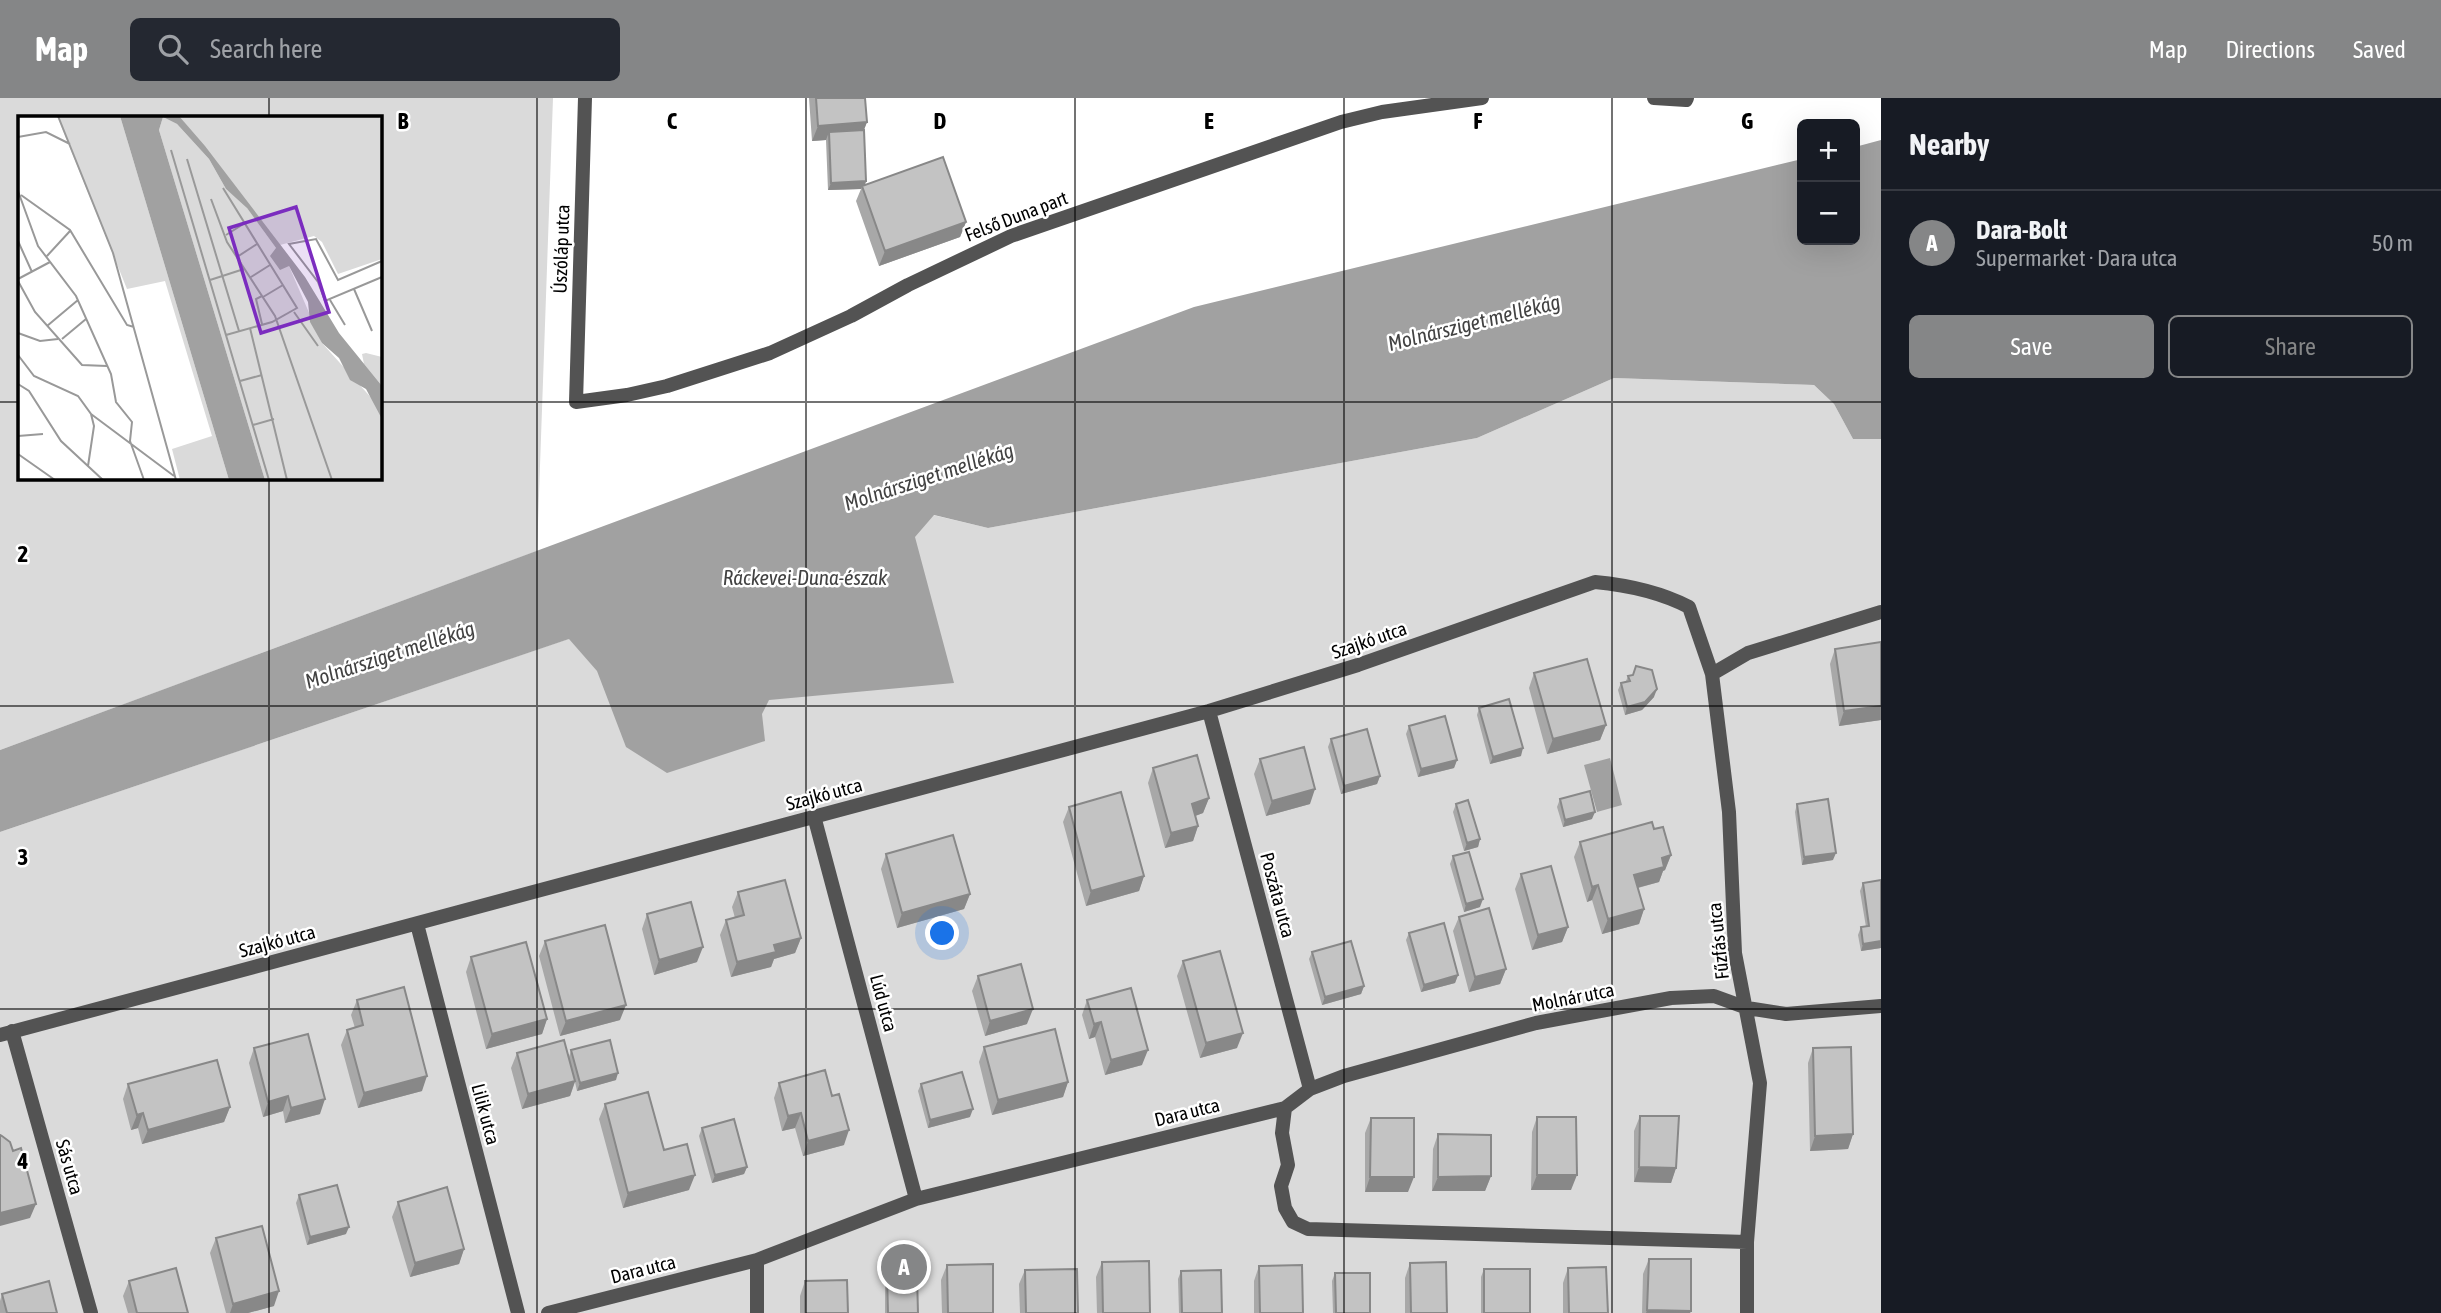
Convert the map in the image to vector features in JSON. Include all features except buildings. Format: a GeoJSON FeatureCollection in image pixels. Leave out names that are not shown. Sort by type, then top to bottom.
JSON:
{"type":"FeatureCollection","features":[{"type":"Feature","properties":{"kind":"street","name":"Úszóláp utca"},"geometry":{"type":"LineString","coordinates":[[576,402],[585,98]]}},
{"type":"Feature","properties":{"kind":"street","name":"Felső Duna part"},"geometry":{"type":"LineString","coordinates":[[576,402],[627,396],[667,386],[770,353],[840,322],[908,285],[1011,236],[1341,122],[1382,112],[1482,98]]}},
{"type":"Feature","properties":{"kind":"street"},"geometry":{"type":"LineString","coordinates":[[1654,98],[1687,99]]}},
{"type":"Feature","properties":{"kind":"street","name":"Szajkó utca"},"geometry":{"type":"LineString","coordinates":[[6,1033],[1209,711],[1358,665],[1595,582],[1652,593]]}},
{"type":"Feature","properties":{"kind":"street","name":"Fűzfás utca"},"geometry":{"type":"LineString","coordinates":[[1652,593],[1689,607],[1712,674],[1729,812],[1735,953],[1760,1083],[1747,1242],[1747,1313]]}},
{"type":"Feature","properties":{"kind":"street"},"geometry":{"type":"LineString","coordinates":[[1712,674],[1748,653],[1881,612]]}},
{"type":"Feature","properties":{"kind":"street","name":"Poszáta utca"},"geometry":{"type":"LineString","coordinates":[[1209,711],[1310,1089]]}},
{"type":"Feature","properties":{"kind":"street","name":"Lúd utca"},"geometry":{"type":"LineString","coordinates":[[814,816],[916,1199]]}},
{"type":"Feature","properties":{"kind":"street","name":"Lilik utca"},"geometry":{"type":"LineString","coordinates":[[417,924],[518,1313]]}},
{"type":"Feature","properties":{"kind":"street","name":"Molnár utca"},"geometry":{"type":"LineString","coordinates":[[1285,1108],[1310,1089],[1344,1076],[1536,1023],[1671,998],[1714,996],[1747,1008],[1786,1014],[1881,1006]]}},
{"type":"Feature","properties":{"kind":"street","name":"Sás utca"},"geometry":{"type":"LineString","coordinates":[[6,1033],[91,1313]]}},
{"type":"Feature","properties":{"kind":"street"},"geometry":{"type":"LineString","coordinates":[[1285,1108],[1282,1133],[1288,1164],[1281,1186],[1285,1208],[1293,1222],[1308,1229],[1747,1242]]}},
{"type":"Feature","properties":{"kind":"street","name":"Dara utca"},"geometry":{"type":"LineString","coordinates":[[548,1313],[757,1260],[916,1199],[1285,1108]]}},
{"type":"Feature","properties":{"kind":"street"},"geometry":{"type":"LineString","coordinates":[[757,1260],[757,1313]]}},
{"type":"Feature","properties":{"kind":"shaded area"},"geometry":{"type":"Polygon","coordinates":[[[0,98],[553,98],[537,551],[0,750],[0,98]]]}},
{"type":"Feature","properties":{"kind":"shaded area"},"geometry":{"type":"Polygon","coordinates":[[[1614,378],[1814,385],[1834,404],[1853,439],[1881,439],[1881,1313],[0,1313],[0,832],[933,515],[988,528],[1477,438],[1614,378]]]}},
{"type":"Feature","properties":{"kind":"water","name":"Ráckevei-Duna-észak"},"geometry":{"type":"Polygon","coordinates":[[[1881,140],[1881,439],[1853,439],[1834,404],[1814,385],[1614,378],[1477,438],[988,528],[934,515],[915,537],[954,683],[769,700],[762,714],[765,741],[667,773],[626,747],[597,671],[569,639],[0,832],[0,750],[1194,307],[1797,160],[1797,245],[1860,245],[1860,146],[1881,140]]]}},
{"type":"Feature","properties":{"kind":"water"},"geometry":{"type":"Polygon","coordinates":[[[1610,758],[1622,805],[1597,812],[1584,765],[1610,758]]]}},
{"type":"Feature","properties":{"kind":"place","name":"Dara-Bolt"},"geometry":{"type":"Point","coordinates":[904,1267]}},
{"type":"Feature","properties":{"kind":"water label","name":"Molnársziget mellékág"},"geometry":{"type":"Point","coordinates":[1474,323]}},
{"type":"Feature","properties":{"kind":"water label","name":"Molnársziget mellékág"},"geometry":{"type":"Point","coordinates":[929,477]}},
{"type":"Feature","properties":{"kind":"water label","name":"Molnársziget mellékág"},"geometry":{"type":"Point","coordinates":[390,655]}}]}
